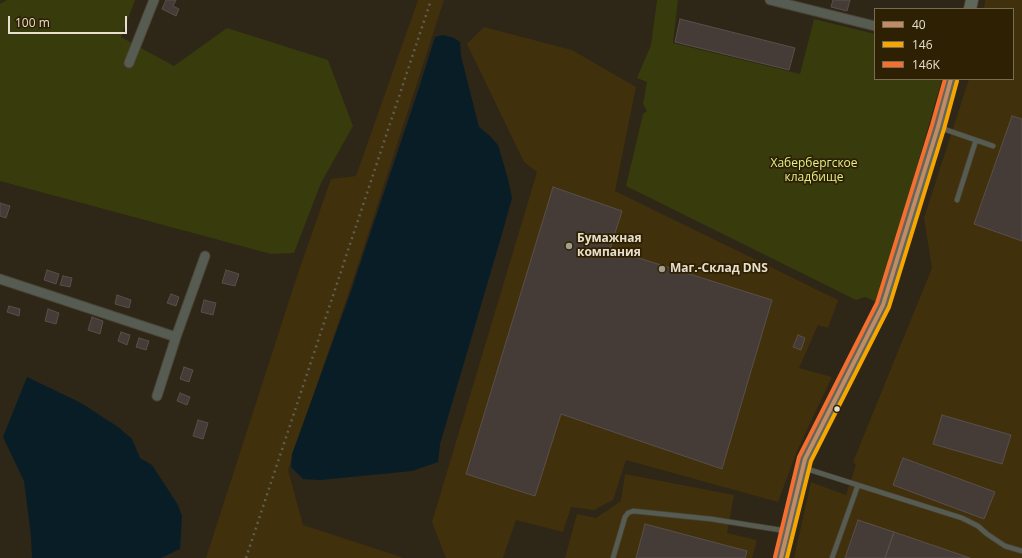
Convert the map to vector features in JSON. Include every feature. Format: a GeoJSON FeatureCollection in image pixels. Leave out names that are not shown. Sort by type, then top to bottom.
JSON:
{"type":"FeatureCollection","features":[{"type":"Feature","properties":{"kind":"main road"},"geometry":{"type":"LineString","coordinates":[[781,558],[805,459],[882,305],[938,127],[951,80]]}},
{"type":"Feature","properties":{"kind":"street"},"geometry":{"type":"LineString","coordinates":[[129,64],[154,0]]}},
{"type":"Feature","properties":{"kind":"street"},"geometry":{"type":"LineString","coordinates":[[770,0],[874,26]]}},
{"type":"Feature","properties":{"kind":"street"},"geometry":{"type":"LineString","coordinates":[[157,396],[204,256]]}},
{"type":"Feature","properties":{"kind":"street"},"geometry":{"type":"LineString","coordinates":[[0,279],[176,337]]}},
{"type":"Feature","properties":{"kind":"lane"},"geometry":{"type":"LineString","coordinates":[[938,127],[993,146]]}},
{"type":"Feature","properties":{"kind":"lane"},"geometry":{"type":"LineString","coordinates":[[957,200],[976,140]]}},
{"type":"Feature","properties":{"kind":"lane"},"geometry":{"type":"LineString","coordinates":[[803,468],[962,518],[978,526],[1005,546],[1022,552]]}},
{"type":"Feature","properties":{"kind":"lane"},"geometry":{"type":"LineString","coordinates":[[832,558],[858,485]]}},
{"type":"Feature","properties":{"kind":"lane"},"geometry":{"type":"LineString","coordinates":[[613,558],[625,517],[628,513],[633,511],[711,519],[787,532]]}},
{"type":"Feature","properties":{"kind":"shaded area"},"geometry":{"type":"Polygon","coordinates":[[[418,0],[444,0],[358,265],[288,470],[303,525],[404,558],[206,558],[297,276],[331,179],[356,176],[418,0]]]}},
{"type":"Feature","properties":{"kind":"shaded area"},"geometry":{"type":"Polygon","coordinates":[[[985,0],[1022,0],[1022,558],[794,558],[811,482],[846,495],[856,465],[853,462],[932,268],[924,218],[969,80],[1014,80],[1014,8],[984,8],[985,0]]]}},
{"type":"Feature","properties":{"kind":"shaded area"},"geometry":{"type":"Polygon","coordinates":[[[484,27],[572,50],[636,87],[615,191],[838,300],[828,328],[818,325],[799,368],[832,377],[797,451],[778,502],[626,460],[613,500],[594,510],[571,507],[563,532],[516,520],[503,558],[446,558],[432,522],[537,172],[524,162],[467,44],[484,27]]]}},
{"type":"Feature","properties":{"kind":"shaded area"},"geometry":{"type":"Polygon","coordinates":[[[625,474],[734,495],[727,533],[757,540],[752,558],[565,558],[577,514],[596,518],[621,501],[625,474]]]}},
{"type":"Feature","properties":{"kind":"green space"},"geometry":{"type":"Polygon","coordinates":[[[7,0],[135,0],[121,37],[174,66],[227,28],[328,60],[353,126],[321,183],[294,253],[271,254],[0,181],[0,4],[7,0]]]}},
{"type":"Feature","properties":{"kind":"green space","name":"Хабербергское кладбище"},"geometry":{"type":"Polygon","coordinates":[[[657,0],[678,0],[673,43],[800,74],[814,19],[874,34],[874,80],[942,80],[878,303],[865,297],[856,300],[626,186],[643,114],[647,111],[643,104],[647,82],[637,78],[651,45],[657,0]]]}},
{"type":"Feature","properties":{"kind":"water"},"geometry":{"type":"Polygon","coordinates":[[[443,35],[454,38],[460,42],[461,56],[479,127],[498,145],[512,198],[440,444],[438,462],[412,471],[320,480],[303,479],[291,467],[292,454],[350,294],[435,37],[443,35]]]}},
{"type":"Feature","properties":{"kind":"water"},"geometry":{"type":"Polygon","coordinates":[[[27,377],[81,403],[118,427],[132,439],[140,458],[152,465],[178,505],[182,516],[180,549],[161,558],[32,558],[31,536],[24,481],[3,437],[27,377]]]}},
{"type":"Feature","properties":{"kind":"building"},"geometry":{"type":"Polygon","coordinates":[[[166,0],[176,0],[173,6],[179,9],[176,16],[162,9],[166,0]]]}},
{"type":"Feature","properties":{"kind":"building"},"geometry":{"type":"Polygon","coordinates":[[[833,0],[850,0],[847,11],[831,7],[833,0]]]}},
{"type":"Feature","properties":{"kind":"building"},"geometry":{"type":"Polygon","coordinates":[[[680,19],[795,48],[789,70],[675,42],[680,19]]]}},
{"type":"Feature","properties":{"kind":"building"},"geometry":{"type":"Polygon","coordinates":[[[1012,116],[1022,119],[1022,241],[974,224],[1012,116]]]}},
{"type":"Feature","properties":{"kind":"building"},"geometry":{"type":"Polygon","coordinates":[[[553,187],[622,211],[610,249],[772,300],[722,469],[561,414],[535,496],[466,474],[553,187]]]}},
{"type":"Feature","properties":{"kind":"building"},"geometry":{"type":"Polygon","coordinates":[[[0,203],[10,206],[6,218],[0,216],[0,203]]]}},
{"type":"Feature","properties":{"kind":"building"},"geometry":{"type":"Polygon","coordinates":[[[47,270],[59,274],[56,284],[44,280],[47,270]]]}},
{"type":"Feature","properties":{"kind":"building"},"geometry":{"type":"Polygon","coordinates":[[[226,270],[239,274],[235,286],[222,283],[226,270]]]}},
{"type":"Feature","properties":{"kind":"building"},"geometry":{"type":"Polygon","coordinates":[[[63,276],[72,278],[70,287],[60,285],[63,276]]]}},
{"type":"Feature","properties":{"kind":"building"},"geometry":{"type":"Polygon","coordinates":[[[171,294],[179,297],[176,306],[167,303],[171,294]]]}},
{"type":"Feature","properties":{"kind":"building"},"geometry":{"type":"Polygon","coordinates":[[[117,295],[131,300],[129,308],[115,304],[117,295]]]}},
{"type":"Feature","properties":{"kind":"building"},"geometry":{"type":"Polygon","coordinates":[[[204,300],[216,303],[213,315],[201,312],[204,300]]]}},
{"type":"Feature","properties":{"kind":"building"},"geometry":{"type":"Polygon","coordinates":[[[9,306],[20,309],[19,316],[7,312],[9,306]]]}},
{"type":"Feature","properties":{"kind":"building"},"geometry":{"type":"Polygon","coordinates":[[[48,309],[59,313],[56,324],[45,321],[48,309]]]}},
{"type":"Feature","properties":{"kind":"building"},"geometry":{"type":"Polygon","coordinates":[[[92,317],[103,321],[100,334],[88,330],[92,317]]]}},
{"type":"Feature","properties":{"kind":"building"},"geometry":{"type":"Polygon","coordinates":[[[121,332],[130,335],[127,345],[118,341],[121,332]]]}},
{"type":"Feature","properties":{"kind":"building"},"geometry":{"type":"Polygon","coordinates":[[[798,335],[805,338],[801,350],[793,347],[798,335]]]}},
{"type":"Feature","properties":{"kind":"building"},"geometry":{"type":"Polygon","coordinates":[[[139,338],[149,341],[146,350],[136,347],[139,338]]]}},
{"type":"Feature","properties":{"kind":"building"},"geometry":{"type":"Polygon","coordinates":[[[184,367],[193,370],[189,382],[180,379],[184,367]]]}},
{"type":"Feature","properties":{"kind":"building"},"geometry":{"type":"Polygon","coordinates":[[[180,393],[190,397],[187,405],[177,401],[180,393]]]}},
{"type":"Feature","properties":{"kind":"building"},"geometry":{"type":"Polygon","coordinates":[[[942,415],[1011,435],[1002,464],[933,444],[942,415]]]}},
{"type":"Feature","properties":{"kind":"building"},"geometry":{"type":"Polygon","coordinates":[[[198,420],[208,423],[203,439],[193,436],[198,420]]]}},
{"type":"Feature","properties":{"kind":"building"},"geometry":{"type":"Polygon","coordinates":[[[903,458],[995,492],[984,519],[893,485],[903,458]]]}},
{"type":"Feature","properties":{"kind":"building"},"geometry":{"type":"Polygon","coordinates":[[[858,520],[894,532],[885,558],[845,558],[858,520]]]}},
{"type":"Feature","properties":{"kind":"building"},"geometry":{"type":"Polygon","coordinates":[[[645,524],[747,551],[745,558],[636,558],[645,524]]]}},
{"type":"Feature","properties":{"kind":"building"},"geometry":{"type":"Polygon","coordinates":[[[894,532],[970,558],[885,558],[894,532]]]}},
{"type":"Feature","properties":{"kind":"railway"},"geometry":{"type":"LineString","coordinates":[[246,558],[431,0]]}},
{"type":"Feature","properties":{"kind":"transit line","name":"146K"},"geometry":{"type":"LineString","coordinates":[[775,557],[799,457],[877,303],[945,80]]}},
{"type":"Feature","properties":{"kind":"transit line","name":"40"},"geometry":{"type":"LineString","coordinates":[[781,558],[805,459],[883,305],[938,127],[951,80]]}},
{"type":"Feature","properties":{"kind":"transit line","name":"146"},"geometry":{"type":"LineString","coordinates":[[787,558],[811,461],[889,307],[944,129],[957,81]]}},
{"type":"Feature","properties":{"kind":"place","name":"Бумажная компания"},"geometry":{"type":"Point","coordinates":[569,246]}},
{"type":"Feature","properties":{"kind":"place","name":"Маг.-Склад DNS"},"geometry":{"type":"Point","coordinates":[662,269]}}]}
